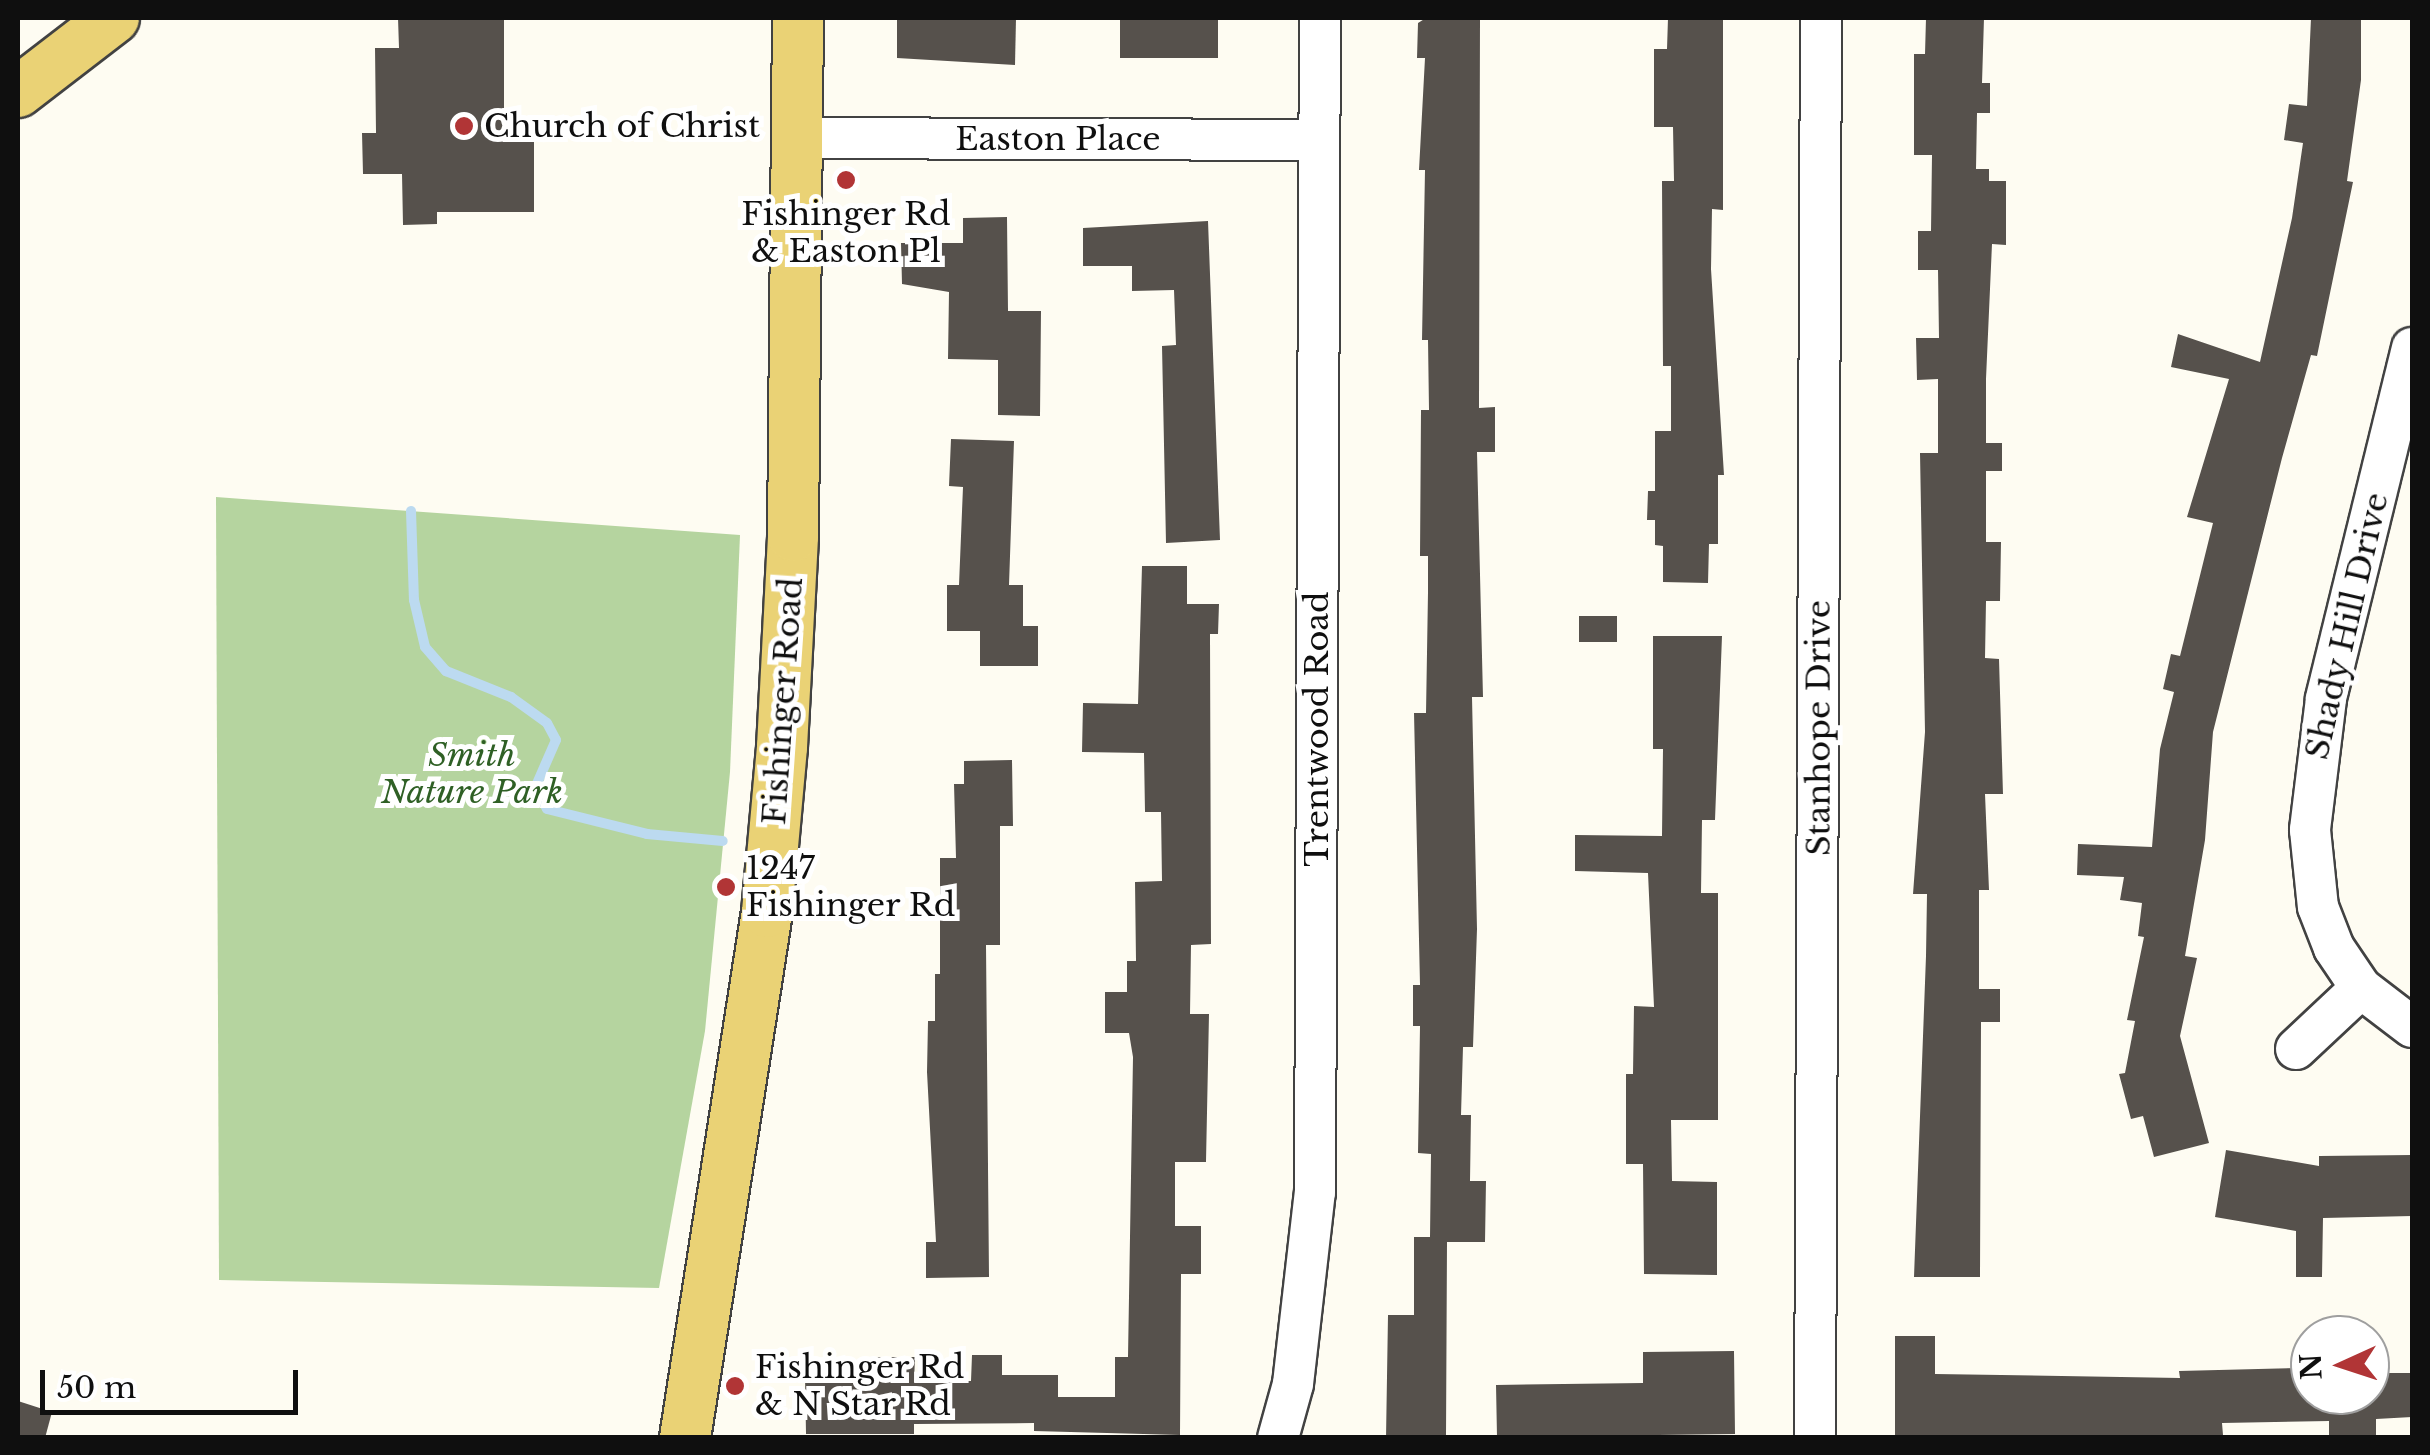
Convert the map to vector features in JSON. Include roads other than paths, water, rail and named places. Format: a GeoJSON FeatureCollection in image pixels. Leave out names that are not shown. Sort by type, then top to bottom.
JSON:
{"type":"FeatureCollection","features":[{"type":"Feature","properties":{"kind":"main road"},"geometry":{"type":"LineString","coordinates":[[18,92],[114,18]]}},
{"type":"Feature","properties":{"kind":"main road","name":"Fishinger Road"},"geometry":{"type":"LineString","coordinates":[[685,1438],[768,912],[793,536],[798,18]]}},
{"type":"Feature","properties":{"kind":"street","name":"Trentwood Road"},"geometry":{"type":"LineString","coordinates":[[1278,1438],[1293,1384],[1315,1192],[1320,18]]}},
{"type":"Feature","properties":{"kind":"street","name":"Stanhope Drive"},"geometry":{"type":"LineString","coordinates":[[1815,1438],[1822,18]]}},
{"type":"Feature","properties":{"kind":"street","name":"Easton Place"},"geometry":{"type":"LineString","coordinates":[[798,138],[1319,140]]}},
{"type":"Feature","properties":{"kind":"street","name":"Shady Hill Drive"},"geometry":{"type":"LineString","coordinates":[[2361,988],[2318,907],[2310,830],[2323,716],[2412,348]]}},
{"type":"Feature","properties":{"kind":"street"},"geometry":{"type":"LineString","coordinates":[[2296,1050],[2361,988],[2412,1027]]}},
{"type":"Feature","properties":{"kind":"waterway"},"geometry":{"type":"LineString","coordinates":[[411,511],[414,600],[425,647],[446,671],[511,697],[547,723],[556,740],[535,788],[547,809],[647,834],[723,841]]}},
{"type":"Feature","properties":{"kind":"place","name":"Church of Christ"},"geometry":{"type":"Point","coordinates":[464,126]}},
{"type":"Feature","properties":{"kind":"place","name":"Fishinger Rd & Easton Pl"},"geometry":{"type":"Point","coordinates":[846,180]}},
{"type":"Feature","properties":{"kind":"place","name":"1247 Fishinger Rd"},"geometry":{"type":"Point","coordinates":[726,887]}},
{"type":"Feature","properties":{"kind":"place","name":"Fishinger Rd & N Star Rd"},"geometry":{"type":"Point","coordinates":[735,1386]}},
{"type":"Feature","properties":{"kind":"park label","name":"Smith Nature Park"},"geometry":{"type":"Point","coordinates":[472,774]}}]}
